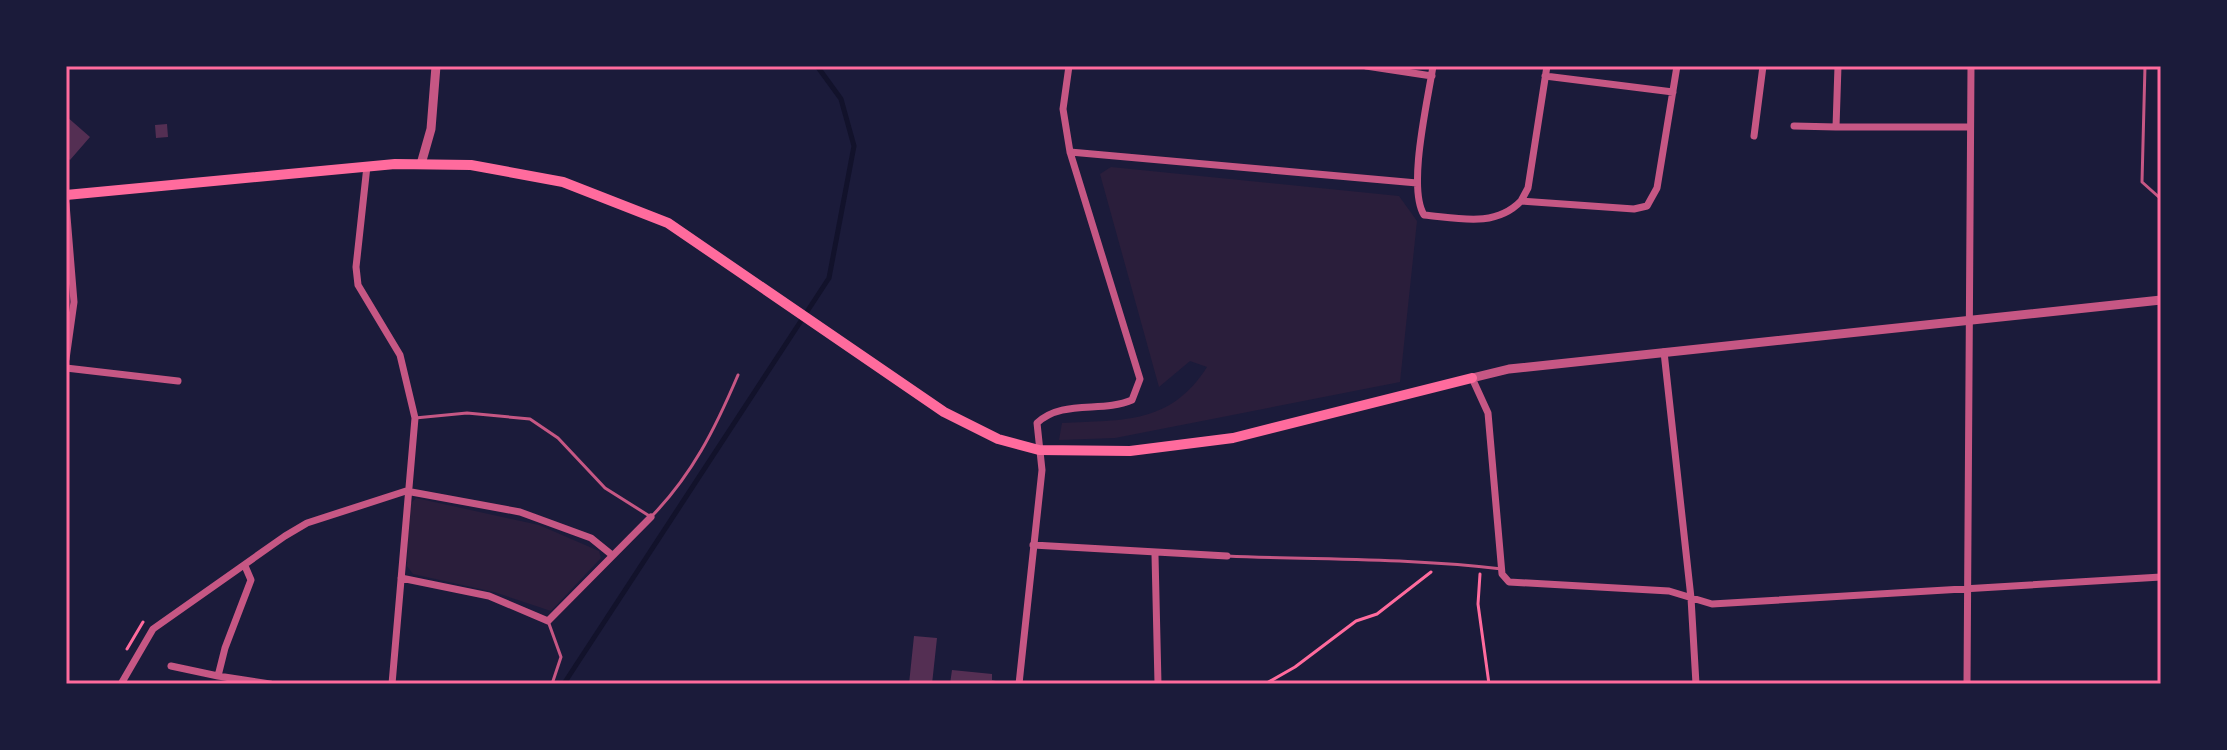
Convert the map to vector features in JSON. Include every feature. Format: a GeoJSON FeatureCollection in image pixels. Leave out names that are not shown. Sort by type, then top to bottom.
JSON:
{"type":"FeatureCollection","features":[{"type":"Feature","properties":{"kind":"main road"},"geometry":{"type":"LineString","coordinates":[[66,195],[367,166],[471,165],[524,173],[626,203],[691,236],[969,427],[1019,446],[1039,450],[1130,451],[1233,438],[1472,378]]}},
{"type":"Feature","properties":{"kind":"street"},"geometry":{"type":"LineString","coordinates":[[421,164],[431,129],[436,66]]}},
{"type":"Feature","properties":{"kind":"street"},"geometry":{"type":"LineString","coordinates":[[1019,684],[1042,470],[1037,423],[1063,409],[1117,406],[1132,400],[1140,379],[1070,152],[1063,109],[1069,66]]}},
{"type":"Feature","properties":{"kind":"street"},"geometry":{"type":"LineString","coordinates":[[1366,66],[1432,76]]}},
{"type":"Feature","properties":{"kind":"street"},"geometry":{"type":"LineString","coordinates":[[1433,66],[1417,183],[1424,215],[1497,218],[1521,201],[1528,188],[1547,66]]}},
{"type":"Feature","properties":{"kind":"street"},"geometry":{"type":"LineString","coordinates":[[1521,201],[1634,209],[1647,206],[1657,188],[1677,66]]}},
{"type":"Feature","properties":{"kind":"street"},"geometry":{"type":"LineString","coordinates":[[1754,136],[1763,66]]}},
{"type":"Feature","properties":{"kind":"street"},"geometry":{"type":"LineString","coordinates":[[1836,127],[1838,66]]}},
{"type":"Feature","properties":{"kind":"street"},"geometry":{"type":"LineString","coordinates":[[1967,684],[1971,66]]}},
{"type":"Feature","properties":{"kind":"street"},"geometry":{"type":"LineString","coordinates":[[1545,76],[1673,92]]}},
{"type":"Feature","properties":{"kind":"street"},"geometry":{"type":"LineString","coordinates":[[1794,126],[1970,127]]}},
{"type":"Feature","properties":{"kind":"street"},"geometry":{"type":"LineString","coordinates":[[1070,152],[1417,183]]}},
{"type":"Feature","properties":{"kind":"street"},"geometry":{"type":"LineString","coordinates":[[367,166],[356,267],[358,285],[400,355],[411,388],[415,418],[406,491],[392,684]]}},
{"type":"Feature","properties":{"kind":"street"},"geometry":{"type":"LineString","coordinates":[[66,204],[74,302],[66,359]]}},
{"type":"Feature","properties":{"kind":"street"},"geometry":{"type":"LineString","coordinates":[[2161,300],[1509,369],[1472,378],[1488,413],[1505,579],[1669,591],[1712,604],[2161,577]]}},
{"type":"Feature","properties":{"kind":"street"},"geometry":{"type":"LineString","coordinates":[[1664,352],[1691,598],[1696,684]]}},
{"type":"Feature","properties":{"kind":"street"},"geometry":{"type":"LineString","coordinates":[[66,368],[178,381]]}},
{"type":"Feature","properties":{"kind":"street"},"geometry":{"type":"LineString","coordinates":[[121,684],[153,629],[307,523],[406,491],[520,512],[591,538],[612,555]]}},
{"type":"Feature","properties":{"kind":"street"},"geometry":{"type":"LineString","coordinates":[[401,578],[489,596],[548,621],[651,517]]}},
{"type":"Feature","properties":{"kind":"street"},"geometry":{"type":"LineString","coordinates":[[1033,545],[1155,555],[1227,556]]}},
{"type":"Feature","properties":{"kind":"street"},"geometry":{"type":"LineString","coordinates":[[1155,555],[1158,684]]}},
{"type":"Feature","properties":{"kind":"street"},"geometry":{"type":"LineString","coordinates":[[218,676],[225,648],[251,580],[245,566]]}},
{"type":"Feature","properties":{"kind":"street"},"geometry":{"type":"LineString","coordinates":[[171,666],[232,680],[270,684]]}},
{"type":"Feature","properties":{"kind":"lane"},"geometry":{"type":"LineString","coordinates":[[2145,66],[2142,182],[2161,199]]}},
{"type":"Feature","properties":{"kind":"lane"},"geometry":{"type":"LineString","coordinates":[[415,418],[467,413],[530,419],[558,438],[605,488],[651,517],[688,476],[704,450],[738,375]]}},
{"type":"Feature","properties":{"kind":"lane"},"geometry":{"type":"LineString","coordinates":[[1227,556],[1394,558],[1502,569]]}},
{"type":"Feature","properties":{"kind":"lane"},"geometry":{"type":"LineString","coordinates":[[548,621],[561,657],[552,684]]}},
{"type":"Feature","properties":{"kind":"path"},"geometry":{"type":"LineString","coordinates":[[1265,684],[1295,667],[1356,621],[1377,614],[1444,563]]}},
{"type":"Feature","properties":{"kind":"path"},"geometry":{"type":"LineString","coordinates":[[1480,566],[1478,604],[1489,684]]}},
{"type":"Feature","properties":{"kind":"shaded area"},"geometry":{"type":"Polygon","coordinates":[[[1111,167],[1399,196],[1417,221],[1400,382],[1115,438],[1059,440],[1062,423],[1126,419],[1162,409],[1193,386],[1207,367],[1190,361],[1159,387],[1100,174],[1111,167]]]}},
{"type":"Feature","properties":{"kind":"shaded area"},"geometry":{"type":"Polygon","coordinates":[[[416,498],[539,525],[599,551],[601,558],[551,611],[494,592],[413,574],[407,566],[409,505],[416,498]]]}},
{"type":"Feature","properties":{"kind":"building"},"geometry":{"type":"Polygon","coordinates":[[[66,116],[90,137],[70,160],[66,157],[66,116]]]}},
{"type":"Feature","properties":{"kind":"building"},"geometry":{"type":"Polygon","coordinates":[[[167,124],[168,137],[156,138],[155,125],[167,124]]]}},
{"type":"Feature","properties":{"kind":"building"},"geometry":{"type":"Polygon","coordinates":[[[914,636],[937,638],[932,684],[909,684],[914,636]]]}},
{"type":"Feature","properties":{"kind":"building"},"geometry":{"type":"Polygon","coordinates":[[[952,670],[992,674],[992,680],[1007,684],[950,684],[952,670]]]}},
{"type":"Feature","properties":{"kind":"waterway"},"geometry":{"type":"LineString","coordinates":[[565,682],[829,278],[854,146],[841,99],[817,66]]}}]}
